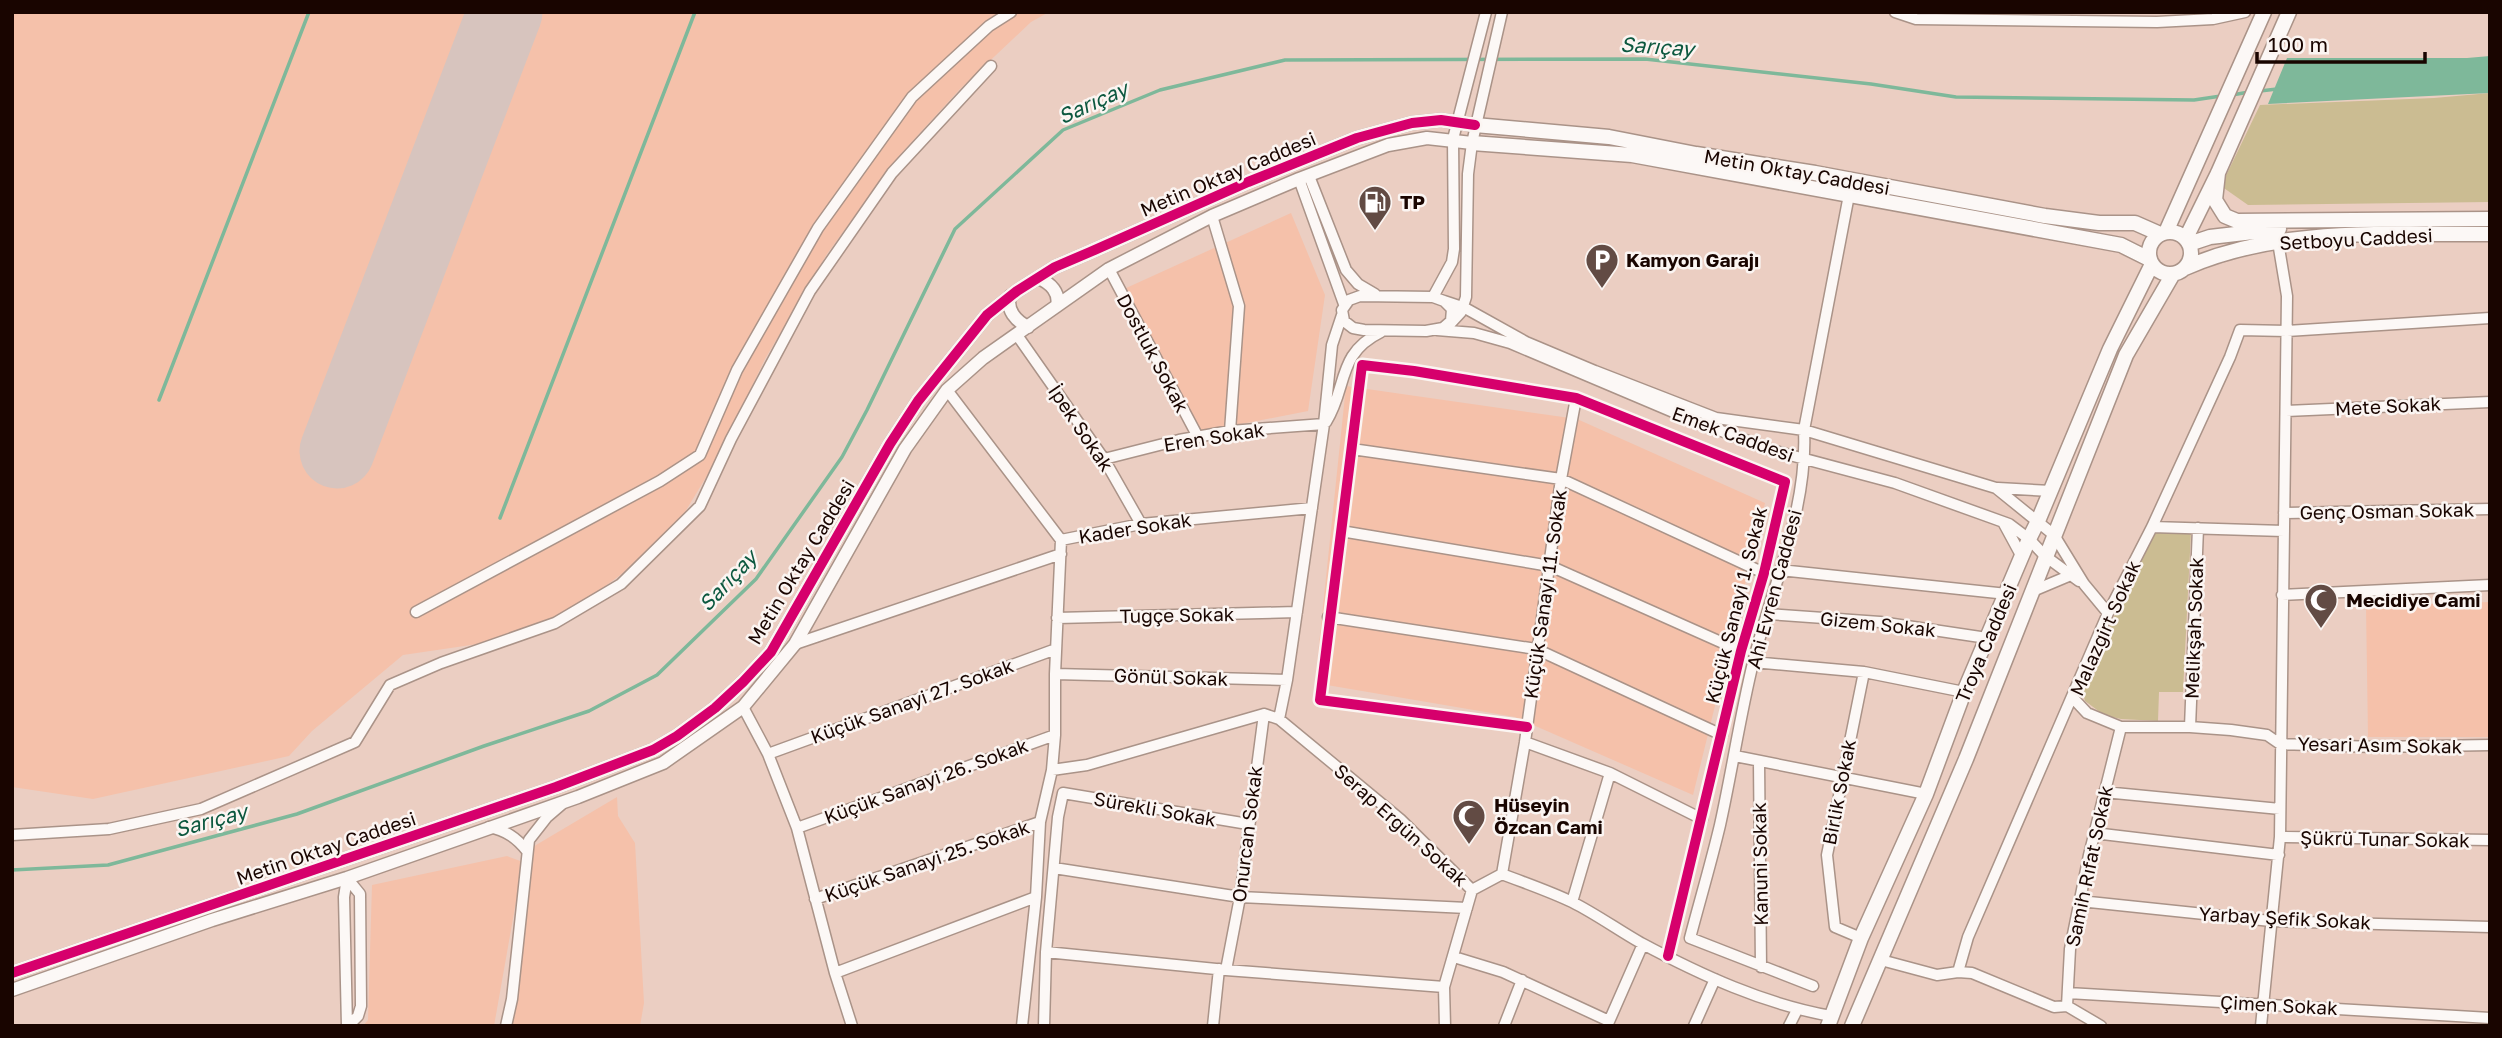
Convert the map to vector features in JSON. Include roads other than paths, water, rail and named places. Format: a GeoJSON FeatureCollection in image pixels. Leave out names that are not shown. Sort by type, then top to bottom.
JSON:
{"type":"FeatureCollection","features":[{"type":"Feature","properties":{"kind":"main road"},"geometry":{"type":"LineString","coordinates":[[2262,15],[2192,176],[2163,233],[2152,242],[2150,262],[2161,273],[2179,271],[2191,257],[2188,241],[2286,18]]}},
{"type":"Feature","properties":{"kind":"main road","name":"Metin Oktay Caddesi"},"geometry":{"type":"LineString","coordinates":[[1476,121],[1609,137],[2045,216],[2099,223],[2136,223],[2163,233]]}},
{"type":"Feature","properties":{"kind":"main road","name":"Metin Oktay Caddesi"},"geometry":{"type":"LineString","coordinates":[[1472,143],[1632,155],[2121,246],[2150,262]]}},
{"type":"Feature","properties":{"kind":"main road"},"geometry":{"type":"LineString","coordinates":[[2218,173],[2215,200],[2225,216],[2237,222],[2311,222]]}},
{"type":"Feature","properties":{"kind":"main road","name":"Setboyu Caddesi"},"geometry":{"type":"LineString","coordinates":[[2311,222],[2490,219]]}},
{"type":"Feature","properties":{"kind":"main road"},"geometry":{"type":"LineString","coordinates":[[2163,233],[2173,232],[2188,241],[2311,222]]}},
{"type":"Feature","properties":{"kind":"main road","name":"Setboyu Caddesi"},"geometry":{"type":"LineString","coordinates":[[2179,271],[2209,258],[2278,242],[2336,236],[2490,234]]}},
{"type":"Feature","properties":{"kind":"main road","name":"Troya Caddesi"},"geometry":{"type":"LineString","coordinates":[[1829,1021],[1861,938],[1926,794],[1964,692],[2110,349],[2150,262]]}},
{"type":"Feature","properties":{"kind":"main road","name":"Troya Caddesi"},"geometry":{"type":"LineString","coordinates":[[1852,1026],[1966,759],[2126,355],[2179,271]]}},
{"type":"Feature","properties":{"kind":"street"},"geometry":{"type":"LineString","coordinates":[[416,612],[660,481],[699,455],[737,370],[818,228],[912,97],[989,26],[1011,12]]}},
{"type":"Feature","properties":{"kind":"street"},"geometry":{"type":"LineString","coordinates":[[1442,328],[1451,321],[1452,310],[1438,299],[1454,249],[1453,139],[1486,12]]}},
{"type":"Feature","properties":{"kind":"street"},"geometry":{"type":"LineString","coordinates":[[1442,328],[1455,319],[1466,297],[1468,174],[1476,121],[1502,12]]}},
{"type":"Feature","properties":{"kind":"street"},"geometry":{"type":"LineString","coordinates":[[1895,12],[1916,19],[2213,19],[2245,12],[2262,15]]}},
{"type":"Feature","properties":{"kind":"street"},"geometry":{"type":"LineString","coordinates":[[12,835],[109,829],[201,810],[355,742],[390,685],[441,663],[555,623],[621,584],[700,506],[731,439],[810,290],[892,173],[991,66]]}},
{"type":"Feature","properties":{"kind":"street","name":"Metin Oktay Caddesi"},"geometry":{"type":"LineString","coordinates":[[12,973],[556,787],[653,750],[715,708],[771,652],[890,444],[918,401],[987,315],[1010,296],[1055,267],[1248,182],[1357,138],[1412,123],[1457,119],[1476,121]]}},
{"type":"Feature","properties":{"kind":"street","name":"Metin Oktay Caddesi"},"geometry":{"type":"LineString","coordinates":[[12,990],[212,920],[347,878],[565,801],[663,763],[743,706],[795,644],[905,449],[947,390],[983,358],[1109,270],[1212,216],[1388,145],[1427,138],[1472,143]]}},
{"type":"Feature","properties":{"kind":"street"},"geometry":{"type":"LineString","coordinates":[[1304,178],[1346,270],[1358,284],[1377,296]]}},
{"type":"Feature","properties":{"kind":"street"},"geometry":{"type":"LineString","coordinates":[[1264,714],[1279,719],[1287,680],[1324,424],[1332,345],[1343,310],[1304,178]]}},
{"type":"Feature","properties":{"kind":"street","name":"Ahi Evren Caddesi"},"geometry":{"type":"LineString","coordinates":[[1762,967],[1690,938],[1719,827],[1753,662],[1769,614],[1793,523],[1805,461],[1804,430],[1849,195]]}},
{"type":"Feature","properties":{"kind":"street"},"geometry":{"type":"LineString","coordinates":[[1212,216],[1239,306],[1230,431]]}},
{"type":"Feature","properties":{"kind":"street"},"geometry":{"type":"LineString","coordinates":[[2261,1026],[2280,837],[2287,296],[2278,242]]}},
{"type":"Feature","properties":{"kind":"street","name":"Dostluk Sokak"},"geometry":{"type":"LineString","coordinates":[[1109,270],[1198,437]]}},
{"type":"Feature","properties":{"kind":"street"},"geometry":{"type":"LineString","coordinates":[[1038,278],[1051,286],[1058,300],[1057,306]]}},
{"type":"Feature","properties":{"kind":"street"},"geometry":{"type":"LineString","coordinates":[[1010,296],[1009,307],[1013,315],[1028,327]]}},
{"type":"Feature","properties":{"kind":"street","name":"Emek Caddesi"},"geometry":{"type":"LineString","coordinates":[[1360,296],[1438,299],[1462,307],[1526,342],[1716,418],[1804,430],[1996,488],[2054,535],[2084,584],[2045,556],[2009,524],[1895,483],[1805,461],[1692,420],[1510,343],[1442,328],[1353,328],[1344,321],[1343,310],[1360,296]]}},
{"type":"Feature","properties":{"kind":"street"},"geometry":{"type":"LineString","coordinates":[[2287,331],[2490,318]]}},
{"type":"Feature","properties":{"kind":"street"},"geometry":{"type":"LineString","coordinates":[[1324,424],[1334,409],[1350,357],[1361,345],[1384,330]]}},
{"type":"Feature","properties":{"kind":"street","name":"Malazgirt Sokak"},"geometry":{"type":"LineString","coordinates":[[1958,972],[1968,937],[2108,613],[2152,527],[2230,357],[2239,330],[2287,331]]}},
{"type":"Feature","properties":{"kind":"street","name":"İpek Sokak"},"geometry":{"type":"LineString","coordinates":[[1017,335],[1104,459],[1141,524]]}},
{"type":"Feature","properties":{"kind":"street"},"geometry":{"type":"LineString","coordinates":[[1527,727],[1320,700],[1328,618],[1362,365],[1576,398]]}},
{"type":"Feature","properties":{"kind":"street","name":"Kader Sokak"},"geometry":{"type":"LineString","coordinates":[[947,390],[1061,540],[1141,524],[1312,508]]}},
{"type":"Feature","properties":{"kind":"street","name":"Küçük Sanayi 11. Sokak"},"geometry":{"type":"LineString","coordinates":[[1502,874],[1525,742],[1561,479],[1576,398]]}},
{"type":"Feature","properties":{"kind":"street","name":"Küçük Sanayi 1. Sokak"},"geometry":{"type":"LineString","coordinates":[[1576,398],[1785,482],[1764,573],[1741,650],[1668,956]]}},
{"type":"Feature","properties":{"kind":"street","name":"Mete Sokak"},"geometry":{"type":"LineString","coordinates":[[2286,411],[2490,402]]}},
{"type":"Feature","properties":{"kind":"street","name":"Eren Sokak"},"geometry":{"type":"LineString","coordinates":[[1104,459],[1230,431],[1324,424]]}},
{"type":"Feature","properties":{"kind":"street"},"geometry":{"type":"LineString","coordinates":[[1352,449],[1561,479],[1764,573]]}},
{"type":"Feature","properties":{"kind":"street"},"geometry":{"type":"LineString","coordinates":[[1996,488],[2051,491]]}},
{"type":"Feature","properties":{"kind":"street","name":"Genç Osman Sokak"},"geometry":{"type":"LineString","coordinates":[[2284,513],[2490,509]]}},
{"type":"Feature","properties":{"kind":"street"},"geometry":{"type":"LineString","coordinates":[[2003,522],[2022,557]]}},
{"type":"Feature","properties":{"kind":"street","name":"Genç Osman Sokak"},"geometry":{"type":"LineString","coordinates":[[2152,527],[2284,531]]}},
{"type":"Feature","properties":{"kind":"street","name":"Melikşah Sokak"},"geometry":{"type":"LineString","coordinates":[[2190,727],[2198,528]]}},
{"type":"Feature","properties":{"kind":"street"},"geometry":{"type":"LineString","coordinates":[[1341,531],[1550,566],[1741,650]]}},
{"type":"Feature","properties":{"kind":"street"},"geometry":{"type":"LineString","coordinates":[[1022,1026],[1036,897],[1040,822],[1052,770],[1055,735],[1061,540]]}},
{"type":"Feature","properties":{"kind":"street"},"geometry":{"type":"LineString","coordinates":[[795,644],[1060,554]]}},
{"type":"Feature","properties":{"kind":"street"},"geometry":{"type":"LineString","coordinates":[[1780,570],[2007,594]]}},
{"type":"Feature","properties":{"kind":"street"},"geometry":{"type":"LineString","coordinates":[[2033,591],[2071,575]]}},
{"type":"Feature","properties":{"kind":"street"},"geometry":{"type":"LineString","coordinates":[[2084,584],[2108,613]]}},
{"type":"Feature","properties":{"kind":"street"},"geometry":{"type":"LineString","coordinates":[[2282,595],[2490,585]]}},
{"type":"Feature","properties":{"kind":"street","name":"Tuğçe Sokak"},"geometry":{"type":"LineString","coordinates":[[1057,618],[1297,612]]}},
{"type":"Feature","properties":{"kind":"street","name":"Gizem Sokak"},"geometry":{"type":"LineString","coordinates":[[1769,614],[1881,622],[1987,638]]}},
{"type":"Feature","properties":{"kind":"street"},"geometry":{"type":"LineString","coordinates":[[1328,618],[1536,649],[1722,735]]}},
{"type":"Feature","properties":{"kind":"street","name":"Küçük Sanayi 27. Sokak"},"geometry":{"type":"LineString","coordinates":[[768,754],[1056,649]]}},
{"type":"Feature","properties":{"kind":"street"},"geometry":{"type":"LineString","coordinates":[[1753,662],[1864,672],[1964,692]]}},
{"type":"Feature","properties":{"kind":"street","name":"Birlik Sokak"},"geometry":{"type":"LineString","coordinates":[[1861,938],[1835,927],[1827,855],[1840,779],[1864,672]]}},
{"type":"Feature","properties":{"kind":"street","name":"Gönül Sokak"},"geometry":{"type":"LineString","coordinates":[[1055,674],[1287,680]]}},
{"type":"Feature","properties":{"kind":"street","name":"Yesari Asım Sokak"},"geometry":{"type":"LineString","coordinates":[[2073,698],[2087,713],[2121,727],[2190,727],[2267,735],[2280,744],[2376,747],[2490,745]]}},
{"type":"Feature","properties":{"kind":"street"},"geometry":{"type":"LineString","coordinates":[[743,706],[768,754],[797,828],[835,973],[852,1026]]}},
{"type":"Feature","properties":{"kind":"street","name":"Sürekli Sokak"},"geometry":{"type":"LineString","coordinates":[[1052,770],[1087,765],[1264,714]]}},
{"type":"Feature","properties":{"kind":"street","name":"Onurcan Sokak"},"geometry":{"type":"LineString","coordinates":[[1213,1026],[1240,897],[1264,714]]}},
{"type":"Feature","properties":{"kind":"street","name":"Serap Ergün Sokak"},"geometry":{"type":"LineString","coordinates":[[1279,719],[1400,819],[1472,890],[1502,874]]}},
{"type":"Feature","properties":{"kind":"street","name":"Samih Rıfat Sokak"},"geometry":{"type":"LineString","coordinates":[[2067,1006],[2070,949],[2094,833],[2121,727]]}},
{"type":"Feature","properties":{"kind":"street","name":"Küçük Sanayi 26. Sokak"},"geometry":{"type":"LineString","coordinates":[[797,828],[1055,735]]}},
{"type":"Feature","properties":{"kind":"street"},"geometry":{"type":"LineString","coordinates":[[1525,742],[1610,773],[1702,818]]}},
{"type":"Feature","properties":{"kind":"street"},"geometry":{"type":"LineString","coordinates":[[1735,756],[1926,794]]}},
{"type":"Feature","properties":{"kind":"street","name":"Kanuni Sokak"},"geometry":{"type":"LineString","coordinates":[[1759,762],[1762,967]]}},
{"type":"Feature","properties":{"kind":"street"},"geometry":{"type":"LineString","coordinates":[[1572,902],[1610,773]]}},
{"type":"Feature","properties":{"kind":"street"},"geometry":{"type":"LineString","coordinates":[[2104,792],[2280,810]]}},
{"type":"Feature","properties":{"kind":"street","name":"Sürekli Sokak"},"geometry":{"type":"LineString","coordinates":[[1054,868],[1058,817],[1063,793],[1248,824]]}},
{"type":"Feature","properties":{"kind":"street"},"geometry":{"type":"LineString","coordinates":[[506,1026],[512,999],[529,840],[536,829],[565,801]]}},
{"type":"Feature","properties":{"kind":"street","name":"Küçük Sanayi 25. Sokak"},"geometry":{"type":"LineString","coordinates":[[815,900],[1040,822]]}},
{"type":"Feature","properties":{"kind":"street"},"geometry":{"type":"LineString","coordinates":[[489,827],[505,830],[527,851]]}},
{"type":"Feature","properties":{"kind":"street"},"geometry":{"type":"LineString","coordinates":[[2094,833],[2279,855]]}},
{"type":"Feature","properties":{"kind":"street","name":"Şükrü Tunar Sokak"},"geometry":{"type":"LineString","coordinates":[[2280,837],[2490,840]]}},
{"type":"Feature","properties":{"kind":"street"},"geometry":{"type":"LineString","coordinates":[[342,861],[347,878],[344,897],[347,1026]]}},
{"type":"Feature","properties":{"kind":"street"},"geometry":{"type":"LineString","coordinates":[[1044,1026],[1046,952],[1054,868],[1240,897],[1467,908]]}},
{"type":"Feature","properties":{"kind":"street"},"geometry":{"type":"LineString","coordinates":[[1502,874],[1572,902],[1643,944],[1715,979],[1757,997],[1829,1021]]}},
{"type":"Feature","properties":{"kind":"street"},"geometry":{"type":"LineString","coordinates":[[1445,1026],[1444,987],[1472,890]]}},
{"type":"Feature","properties":{"kind":"street"},"geometry":{"type":"LineString","coordinates":[[835,973],[1036,897]]}},
{"type":"Feature","properties":{"kind":"street","name":"Yarbay Şefik Sokak"},"geometry":{"type":"LineString","coordinates":[[2080,901],[2271,921],[2490,927]]}},
{"type":"Feature","properties":{"kind":"street"},"geometry":{"type":"LineString","coordinates":[[1454,957],[1522,980],[1608,1023],[1643,944]]}},
{"type":"Feature","properties":{"kind":"street"},"geometry":{"type":"LineString","coordinates":[[1046,952],[1223,970],[1444,987]]}},
{"type":"Feature","properties":{"kind":"street"},"geometry":{"type":"LineString","coordinates":[[1881,960],[1937,975],[1972,973],[2054,1007],[2067,1006],[2101,1026]]}},
{"type":"Feature","properties":{"kind":"street"},"geometry":{"type":"LineString","coordinates":[[1762,967],[1813,986]]}},
{"type":"Feature","properties":{"kind":"street"},"geometry":{"type":"LineString","coordinates":[[1695,1026],[1715,979]]}},
{"type":"Feature","properties":{"kind":"street"},"geometry":{"type":"LineString","coordinates":[[1504,1026],[1522,980]]}},
{"type":"Feature","properties":{"kind":"street","name":"Çimen Sokak"},"geometry":{"type":"LineString","coordinates":[[2068,993],[2490,1018]]}},
{"type":"Feature","properties":{"kind":"street"},"geometry":{"type":"LineString","coordinates":[[1789,1026],[1797,1010]]}},
{"type":"Feature","properties":{"kind":"street"},"geometry":{"type":"LineString","coordinates":[[2429,1013],[2429,1026]]}},
{"type":"Feature","properties":{"kind":"waterway"},"geometry":{"type":"LineString","coordinates":[[159,400],[309,12]]}},
{"type":"Feature","properties":{"kind":"waterway"},"geometry":{"type":"LineString","coordinates":[[500,518],[695,12]]}},
{"type":"Feature","properties":{"kind":"waterway","name":"Sarıçay"},"geometry":{"type":"LineString","coordinates":[[12,870],[108,865],[297,814],[589,711],[657,675],[756,579],[842,457],[955,229],[1063,130],[1160,90],[1285,60],[1645,59],[1871,84],[1956,97],[2194,100],[2221,96]]}},
{"type":"Feature","properties":{"kind":"waterway","name":"Sarıçay"},"geometry":{"type":"LineString","coordinates":[[2260,91],[2277,89]]}},
{"type":"Feature","properties":{"kind":"waterway","name":"Sarıçay"},"geometry":{"type":"LineString","coordinates":[[2232,95],[2249,92]]}},
{"type":"Feature","properties":{"kind":"place","name":"TP"},"geometry":{"type":"Point","coordinates":[1375,232]}},
{"type":"Feature","properties":{"kind":"place","name":"Kamyon Garajı"},"geometry":{"type":"Point","coordinates":[1602,290]}},
{"type":"Feature","properties":{"kind":"place","name":"Mecidiye Cami"},"geometry":{"type":"Point","coordinates":[2321,630]}},
{"type":"Feature","properties":{"kind":"place","name":"Hüseyin Özcan Cami"},"geometry":{"type":"Point","coordinates":[1469,846]}}]}
